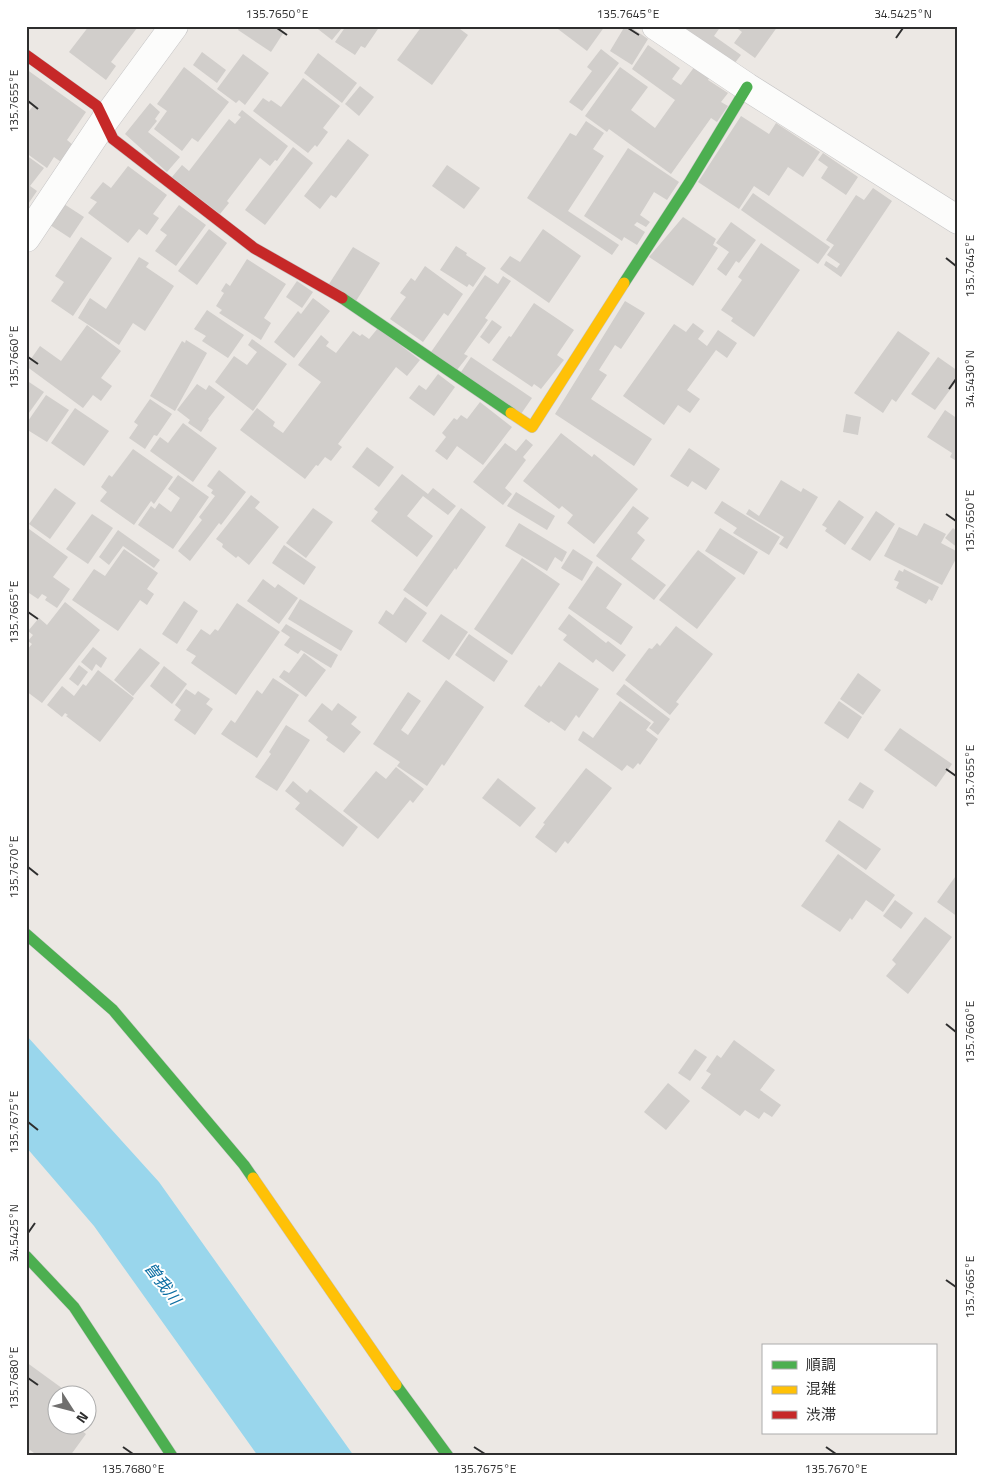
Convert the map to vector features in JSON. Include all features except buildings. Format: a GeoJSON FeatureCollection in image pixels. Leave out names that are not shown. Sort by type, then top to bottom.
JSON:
{"type":"FeatureCollection","features":[{"type":"Feature","properties":{"kind":"street"},"geometry":{"type":"LineString","coordinates":[[26,238],[104,120],[174,26]]}},
{"type":"Feature","properties":{"kind":"street"},"geometry":{"type":"LineString","coordinates":[[656,26],[747,87],[958,220]]}},
{"type":"Feature","properties":{"kind":"street"},"geometry":{"type":"LineString","coordinates":[[26,55],[97,106],[113,139],[254,248],[355,306],[532,427],[689,183],[747,87]]}},
{"type":"Feature","properties":{"kind":"street"},"geometry":{"type":"LineString","coordinates":[[26,934],[113,1010],[244,1165],[448,1456]]}},
{"type":"Feature","properties":{"kind":"street"},"geometry":{"type":"LineString","coordinates":[[26,1256],[74,1307],[172,1456]]}},
{"type":"Feature","properties":{"kind":"water","name":"曽我川"},"geometry":{"type":"Polygon","coordinates":[[[26,1035],[159,1182],[354,1456],[258,1456],[94,1226],[26,1147],[26,1035]]]}},
{"type":"Feature","properties":{"kind":"traffic: fast"},"geometry":{"type":"LineString","coordinates":[[624,283],[689,183],[747,87]]}},
{"type":"Feature","properties":{"kind":"traffic: fast"},"geometry":{"type":"LineString","coordinates":[[342,298],[511,413]]}},
{"type":"Feature","properties":{"kind":"traffic: fast"},"geometry":{"type":"LineString","coordinates":[[26,934],[113,1010],[253,1178]]}},
{"type":"Feature","properties":{"kind":"traffic: fast"},"geometry":{"type":"LineString","coordinates":[[26,1256],[74,1307],[172,1456]]}},
{"type":"Feature","properties":{"kind":"traffic: fast"},"geometry":{"type":"LineString","coordinates":[[396,1385],[448,1456]]}},
{"type":"Feature","properties":{"kind":"traffic: slow"},"geometry":{"type":"LineString","coordinates":[[511,413],[532,427],[624,283]]}},
{"type":"Feature","properties":{"kind":"traffic: slow"},"geometry":{"type":"LineString","coordinates":[[253,1178],[396,1385]]}},
{"type":"Feature","properties":{"kind":"traffic: jam"},"geometry":{"type":"LineString","coordinates":[[26,55],[97,106],[113,139],[254,248],[342,298]]}}]}
